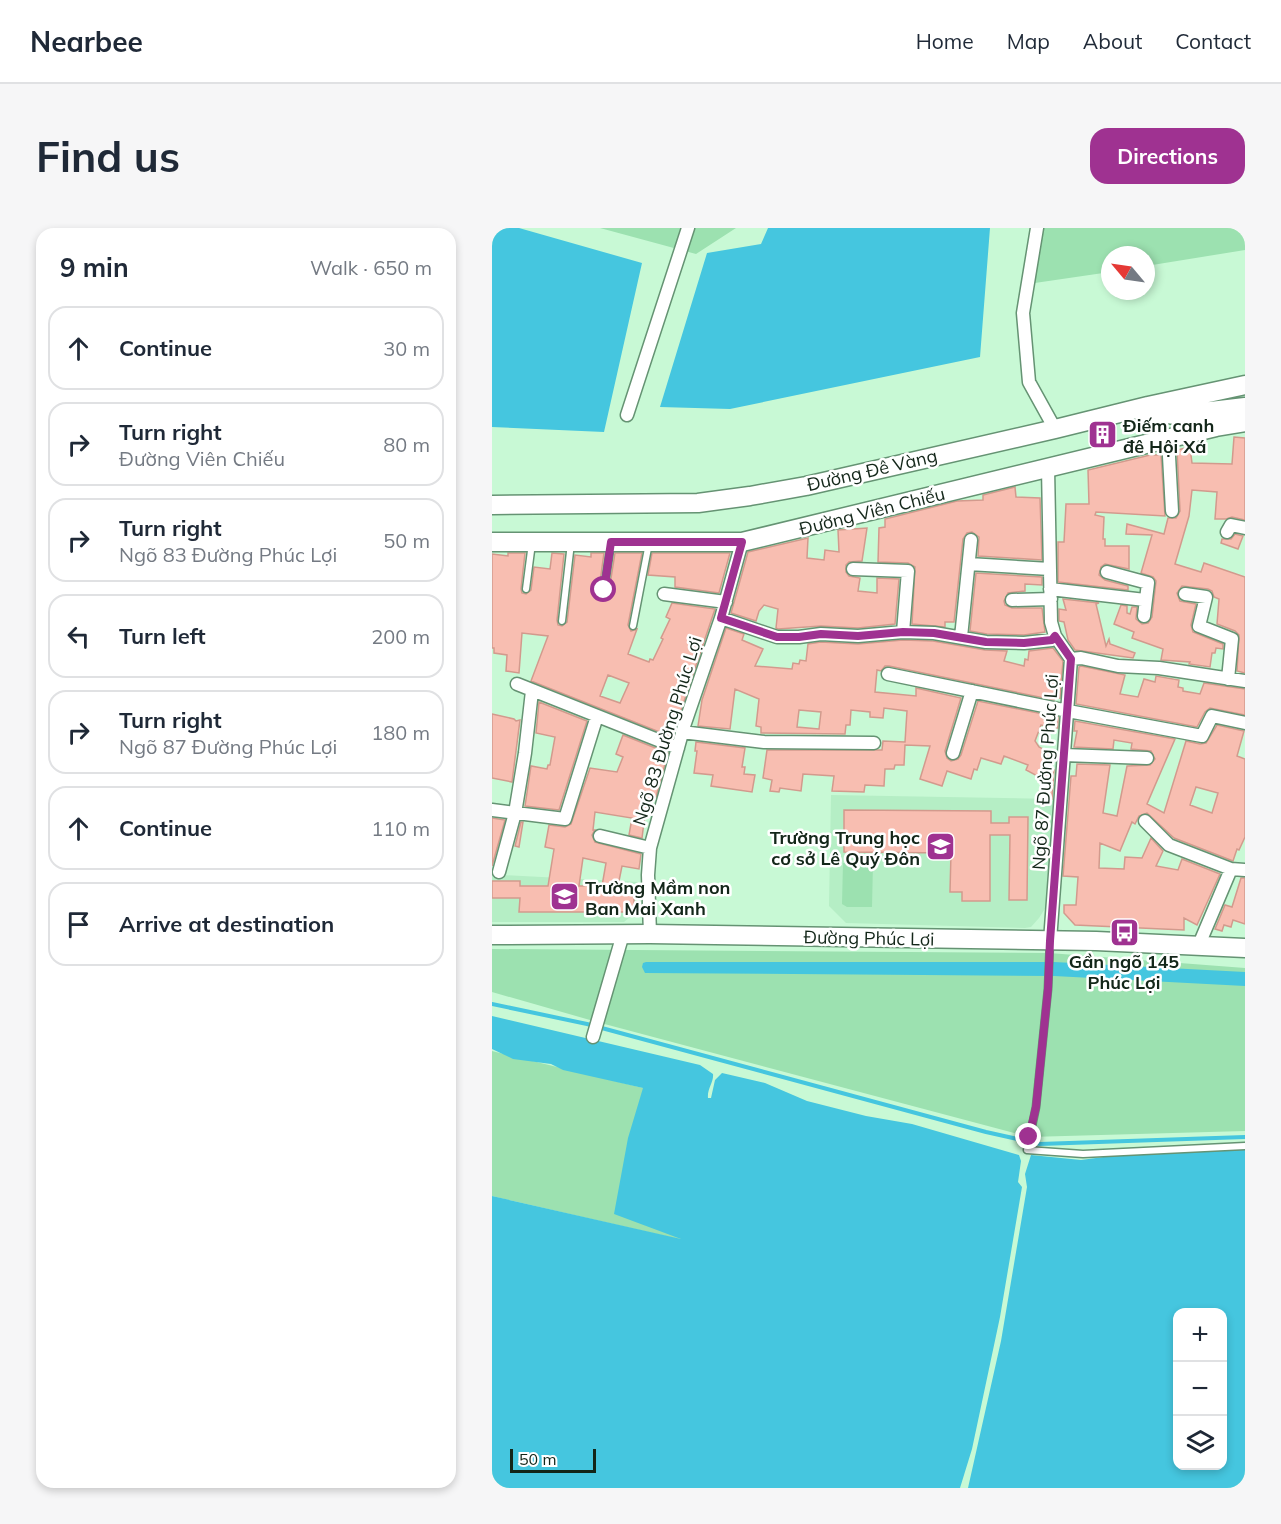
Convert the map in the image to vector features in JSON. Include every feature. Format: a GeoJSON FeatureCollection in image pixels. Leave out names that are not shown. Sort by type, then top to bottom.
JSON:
{"type":"FeatureCollection","features":[{"type":"Feature","properties":{"kind":"street"},"geometry":{"type":"LineString","coordinates":[[627,415],[688,228]]}},
{"type":"Feature","properties":{"kind":"street"},"geometry":{"type":"LineString","coordinates":[[1037,228],[1023,313],[1029,382],[1055,429]]}},
{"type":"Feature","properties":{"kind":"street","name":"Đường Đê Vàng"},"geometry":{"type":"LineString","coordinates":[[492,505],[698,503],[725,500],[806,486],[1245,385]]}},
{"type":"Feature","properties":{"kind":"street"},"geometry":{"type":"LineString","coordinates":[[1131,410],[1177,415],[1245,407]]}},
{"type":"Feature","properties":{"kind":"street","name":"Đường Viên Chiếu"},"geometry":{"type":"LineString","coordinates":[[492,542],[742,542],[1168,438],[1245,422]]}},
{"type":"Feature","properties":{"kind":"street"},"geometry":{"type":"LineString","coordinates":[[1168,438],[1172,512]]}},
{"type":"Feature","properties":{"kind":"street","name":"Ngõ 87 Đường Phúc Lợi"},"geometry":{"type":"LineString","coordinates":[[1048,468],[1051,622],[1055,636],[1071,659],[1050,941]]}},
{"type":"Feature","properties":{"kind":"street"},"geometry":{"type":"LineString","coordinates":[[1227,532],[1231,525],[1245,528]]}},
{"type":"Feature","properties":{"kind":"street"},"geometry":{"type":"LineString","coordinates":[[961,637],[971,540]]}},
{"type":"Feature","properties":{"kind":"street","name":"Ngõ 83 Đường Phúc Lợi"},"geometry":{"type":"LineString","coordinates":[[650,934],[648,875],[650,848],[682,732],[721,618],[742,542]]}},
{"type":"Feature","properties":{"kind":"street"},"geometry":{"type":"LineString","coordinates":[[969,564],[1050,569]]}},
{"type":"Feature","properties":{"kind":"street"},"geometry":{"type":"LineString","coordinates":[[853,569],[908,571],[903,632]]}},
{"type":"Feature","properties":{"kind":"street"},"geometry":{"type":"LineString","coordinates":[[1107,572],[1148,583],[1144,616]]}},
{"type":"Feature","properties":{"kind":"street"},"geometry":{"type":"LineString","coordinates":[[664,594],[726,602]]}},
{"type":"Feature","properties":{"kind":"street"},"geometry":{"type":"LineString","coordinates":[[1012,600],[1050,594],[1145,600]]}},
{"type":"Feature","properties":{"kind":"street"},"geometry":{"type":"LineString","coordinates":[[1185,594],[1206,597],[1199,626],[1232,639],[1228,678]]}},
{"type":"Feature","properties":{"kind":"street"},"geometry":{"type":"LineString","coordinates":[[721,618],[777,637],[821,634],[858,636],[903,632],[934,633],[986,642],[1024,643],[1052,640],[1055,636]]}},
{"type":"Feature","properties":{"kind":"street"},"geometry":{"type":"LineString","coordinates":[[1071,659],[1081,658],[1118,666],[1159,668],[1245,681]]}},
{"type":"Feature","properties":{"kind":"street"},"geometry":{"type":"LineString","coordinates":[[888,674],[1202,736],[1212,716],[1245,723]]}},
{"type":"Feature","properties":{"kind":"street"},"geometry":{"type":"LineString","coordinates":[[517,684],[678,748]]}},
{"type":"Feature","properties":{"kind":"street"},"geometry":{"type":"LineString","coordinates":[[499,872],[515,813],[532,691]]}},
{"type":"Feature","properties":{"kind":"street"},"geometry":{"type":"LineString","coordinates":[[953,753],[972,691]]}},
{"type":"Feature","properties":{"kind":"street"},"geometry":{"type":"LineString","coordinates":[[492,810],[565,819],[597,716]]}},
{"type":"Feature","properties":{"kind":"street"},"geometry":{"type":"LineString","coordinates":[[682,732],[764,742],[874,743]]}},
{"type":"Feature","properties":{"kind":"street"},"geometry":{"type":"LineString","coordinates":[[1064,755],[1147,758]]}},
{"type":"Feature","properties":{"kind":"street"},"geometry":{"type":"LineString","coordinates":[[1145,821],[1169,845],[1231,869],[1245,870]]}},
{"type":"Feature","properties":{"kind":"street"},"geometry":{"type":"LineString","coordinates":[[600,836],[650,848]]}},
{"type":"Feature","properties":{"kind":"street"},"geometry":{"type":"LineString","coordinates":[[1198,946],[1231,869]]}},
{"type":"Feature","properties":{"kind":"street"},"geometry":{"type":"LineString","coordinates":[[595,1030],[623,934]]}},
{"type":"Feature","properties":{"kind":"street","name":"Đường Phúc Lợi"},"geometry":{"type":"LineString","coordinates":[[492,935],[650,934],[1050,941],[1245,948]]}},
{"type":"Feature","properties":{"kind":"lane"},"geometry":{"type":"LineString","coordinates":[[526,589],[532,542]]}},
{"type":"Feature","properties":{"kind":"lane"},"geometry":{"type":"LineString","coordinates":[[562,621],[571,542]]}},
{"type":"Feature","properties":{"kind":"lane"},"geometry":{"type":"LineString","coordinates":[[604,590],[611,542]]}},
{"type":"Feature","properties":{"kind":"lane"},"geometry":{"type":"LineString","coordinates":[[633,626],[649,542]]}},
{"type":"Feature","properties":{"kind":"lane"},"geometry":{"type":"LineString","coordinates":[[1050,941],[1048,989],[1036,1107],[1027,1150],[1083,1154],[1245,1146]]}},
{"type":"Feature","properties":{"kind":"shaded area"},"geometry":{"type":"Polygon","coordinates":[[[600,228],[736,228],[696,254],[600,228]]]}},
{"type":"Feature","properties":{"kind":"shaded area"},"geometry":{"type":"Polygon","coordinates":[[[1037,228],[1245,228],[1245,250],[1155,265],[1155,246],[1101,246],[1101,273],[1028,284],[1037,228]]]}},
{"type":"Feature","properties":{"kind":"shaded area","name":"Trường Trung học cơ sở Lê Quý Đôn"},"geometry":{"type":"Polygon","coordinates":[[[831,795],[1056,799],[1049,895],[1046,907],[1031,927],[1025,928],[846,923],[829,906],[831,795]]]}},
{"type":"Feature","properties":{"kind":"shaded area"},"geometry":{"type":"Polygon","coordinates":[[[843,863],[873,863],[872,907],[847,907],[842,904],[843,863]]]}},
{"type":"Feature","properties":{"kind":"shaded area","name":"Trường Mầm non Ban Mai Xanh"},"geometry":{"type":"Polygon","coordinates":[[[492,873],[638,882],[636,912],[624,922],[492,922],[492,873]]]}},
{"type":"Feature","properties":{"kind":"shaded area"},"geometry":{"type":"Polygon","coordinates":[[[492,949],[1049,953],[1245,968],[1245,1131],[1029,1137],[492,992],[492,949]]]}},
{"type":"Feature","properties":{"kind":"shaded area"},"geometry":{"type":"Polygon","coordinates":[[[492,1051],[643,1088],[687,1241],[492,1196],[492,1051]]]}},
{"type":"Feature","properties":{"kind":"water"},"geometry":{"type":"Polygon","coordinates":[[[492,228],[519,228],[642,263],[604,432],[492,427],[492,228]]]}},
{"type":"Feature","properties":{"kind":"water"},"geometry":{"type":"Polygon","coordinates":[[[768,228],[990,228],[980,357],[730,409],[660,407],[707,253],[761,244],[768,228]]]}},
{"type":"Feature","properties":{"kind":"water"},"geometry":{"type":"Polygon","coordinates":[[[646,962],[1054,962],[1245,972],[1245,986],[1054,976],[645,973],[642,967],[646,962]]]}},
{"type":"Feature","properties":{"kind":"water"},"geometry":{"type":"Polygon","coordinates":[[[492,1016],[700,1065],[713,1074],[708,1098],[711,1098],[715,1080],[722,1073],[765,1083],[807,1101],[866,1116],[912,1124],[1019,1155],[1021,1161],[1018,1182],[1022,1187],[1000,1317],[972,1449],[960,1488],[492,1488],[492,1196],[681,1239],[614,1214],[628,1138],[643,1088],[563,1070],[551,1064],[513,1059],[492,1049],[492,1016]]]}},
{"type":"Feature","properties":{"kind":"water"},"geometry":{"type":"Polygon","coordinates":[[[1245,1149],[1245,1488],[968,1488],[1001,1341],[1027,1187],[1025,1174],[1031,1155],[1081,1160],[1126,1154],[1245,1149]]]}},
{"type":"Feature","properties":{"kind":"building","name":"Điếm canh đê Hội Xá"},"geometry":{"type":"Polygon","coordinates":[[[1111,427],[1114,439],[1093,444],[1090,432],[1111,427]]]}},
{"type":"Feature","properties":{"kind":"building"},"geometry":{"type":"Polygon","coordinates":[[[1234,437],[1245,438],[1245,520],[1232,517],[1215,519],[1217,492],[1192,490],[1189,516],[1175,564],[1201,572],[1204,563],[1245,577],[1245,673],[1237,671],[1239,635],[1217,624],[1219,599],[1214,597],[1212,591],[1208,589],[1182,586],[1177,593],[1180,601],[1196,604],[1191,625],[1193,632],[1223,644],[1223,649],[1216,648],[1215,653],[1212,653],[1210,667],[1189,664],[1190,662],[1161,660],[1163,649],[1132,638],[1134,632],[1114,624],[1121,605],[1127,606],[1127,613],[1130,614],[1132,607],[1137,607],[1136,619],[1142,624],[1148,623],[1152,617],[1156,581],[1153,577],[1141,573],[1152,535],[1126,534],[1127,524],[1164,534],[1168,518],[1176,518],[1180,511],[1177,450],[1190,447],[1192,463],[1232,464],[1234,437]]]}},
{"type":"Feature","properties":{"kind":"building"},"geometry":{"type":"Polygon","coordinates":[[[1150,455],[1161,455],[1165,516],[1096,512],[1095,515],[1104,517],[1105,546],[1129,546],[1129,569],[1105,564],[1101,567],[1099,575],[1105,580],[1128,586],[1128,590],[1058,582],[1058,542],[1064,542],[1066,504],[1089,504],[1088,470],[1150,455]]]}},
{"type":"Feature","properties":{"kind":"building"},"geometry":{"type":"Polygon","coordinates":[[[1015,487],[1016,497],[1040,498],[1042,560],[978,556],[979,537],[972,532],[967,533],[963,539],[954,622],[945,622],[945,627],[912,624],[915,567],[908,563],[878,562],[879,528],[885,527],[885,519],[957,501],[983,500],[983,495],[1015,487]]]}},
{"type":"Feature","properties":{"kind":"building"},"geometry":{"type":"Polygon","coordinates":[[[867,528],[862,561],[849,562],[846,565],[846,572],[849,576],[860,578],[858,591],[877,593],[877,578],[899,579],[895,624],[858,628],[821,626],[778,629],[776,628],[778,609],[764,605],[756,621],[731,613],[748,552],[808,538],[807,558],[824,560],[825,550],[839,552],[838,530],[867,528]]]}},
{"type":"Feature","properties":{"kind":"building"},"geometry":{"type":"Polygon","coordinates":[[[1235,534],[1243,536],[1238,549],[1221,543],[1222,539],[1231,539],[1235,534]]]}},
{"type":"Feature","properties":{"kind":"building"},"geometry":{"type":"Polygon","coordinates":[[[508,553],[525,553],[521,589],[522,593],[526,594],[531,590],[534,567],[550,569],[552,553],[564,554],[557,620],[558,625],[562,626],[567,622],[575,555],[591,557],[591,553],[604,553],[599,589],[600,594],[604,595],[609,591],[615,553],[642,553],[628,625],[631,631],[637,629],[628,654],[649,662],[650,659],[653,660],[663,639],[661,638],[670,619],[666,617],[672,603],[715,609],[672,737],[531,681],[548,636],[522,633],[519,673],[506,671],[507,655],[494,653],[494,648],[492,648],[492,554],[508,556],[508,553]],[[608,675],[600,696],[620,703],[629,683],[608,675]]]}},
{"type":"Feature","properties":{"kind":"building"},"geometry":{"type":"Polygon","coordinates":[[[652,553],[730,553],[719,593],[675,587],[675,577],[648,575],[652,553]]]}},
{"type":"Feature","properties":{"kind":"building"},"geometry":{"type":"Polygon","coordinates":[[[976,573],[1042,577],[1042,585],[1025,584],[1025,591],[1008,593],[1004,601],[1005,605],[1012,608],[1042,608],[1045,632],[1024,635],[970,631],[976,573]]]}},
{"type":"Feature","properties":{"kind":"building"},"geometry":{"type":"Polygon","coordinates":[[[1063,599],[1099,603],[1096,604],[1106,646],[1109,639],[1110,644],[1135,653],[1133,658],[1075,650],[1068,640],[1064,622],[1059,621],[1059,609],[1066,610],[1063,599]]]}},
{"type":"Feature","properties":{"kind":"building"},"geometry":{"type":"Polygon","coordinates":[[[726,628],[744,634],[742,640],[763,649],[755,666],[792,669],[793,663],[799,664],[800,660],[806,661],[808,644],[821,642],[858,644],[903,640],[933,641],[985,650],[1007,651],[1004,661],[1024,666],[1025,659],[1028,660],[1029,651],[1053,648],[1063,661],[1060,698],[1055,697],[1054,700],[889,666],[885,666],[881,671],[877,670],[875,692],[916,696],[916,688],[961,698],[945,751],[947,758],[951,761],[958,759],[961,755],[978,701],[1058,717],[1058,728],[1041,725],[1035,741],[1039,747],[1056,756],[1049,767],[1054,770],[1052,799],[1037,796],[1045,780],[1026,770],[1028,765],[1004,756],[1001,764],[981,758],[971,779],[947,771],[942,786],[920,779],[930,746],[905,745],[904,765],[895,765],[894,769],[885,769],[884,786],[865,785],[864,792],[832,791],[834,776],[803,774],[801,791],[780,788],[779,792],[770,791],[772,780],[763,778],[767,750],[882,750],[883,741],[905,742],[907,711],[884,708],[883,718],[870,717],[870,712],[851,710],[850,725],[846,725],[845,734],[761,733],[761,727],[756,726],[759,699],[735,689],[730,729],[698,726],[702,700],[726,628]],[[799,710],[797,727],[819,729],[821,712],[799,710]]]}},
{"type":"Feature","properties":{"kind":"building"},"geometry":{"type":"Polygon","coordinates":[[[1079,667],[1125,675],[1120,694],[1138,697],[1144,679],[1155,682],[1156,676],[1179,680],[1178,687],[1183,688],[1183,691],[1200,694],[1204,683],[1245,689],[1245,715],[1210,708],[1205,712],[1197,727],[1076,704],[1079,667]]]}},
{"type":"Feature","properties":{"kind":"building"},"geometry":{"type":"Polygon","coordinates":[[[539,702],[587,721],[559,810],[525,806],[531,766],[547,769],[550,765],[555,737],[536,733],[539,702]]]}},
{"type":"Feature","properties":{"kind":"building"},"geometry":{"type":"Polygon","coordinates":[[[492,714],[516,721],[520,720],[512,782],[492,778],[492,714]]]}},
{"type":"Feature","properties":{"kind":"building"},"geometry":{"type":"Polygon","coordinates":[[[1075,721],[1175,739],[1147,804],[1164,813],[1186,741],[1206,743],[1217,725],[1244,731],[1237,756],[1245,759],[1245,837],[1233,861],[1174,838],[1147,813],[1139,816],[1135,824],[1132,822],[1120,851],[1100,843],[1099,868],[1124,869],[1125,857],[1142,858],[1151,838],[1163,851],[1156,866],[1178,870],[1182,859],[1220,874],[1197,925],[1184,918],[1184,930],[1075,925],[1064,913],[1064,905],[1076,905],[1078,877],[1063,876],[1071,776],[1076,776],[1077,764],[1110,765],[1103,813],[1117,816],[1127,766],[1150,765],[1155,759],[1151,751],[1131,749],[1132,743],[1114,740],[1113,749],[1074,747],[1077,731],[1074,731],[1075,721]],[[1196,787],[1190,805],[1212,813],[1218,793],[1196,787]]]}},
{"type":"Feature","properties":{"kind":"building"},"geometry":{"type":"Polygon","coordinates":[[[623,735],[668,753],[656,797],[652,796],[649,814],[645,814],[642,838],[629,835],[632,818],[595,812],[593,830],[595,830],[592,835],[595,842],[641,854],[639,869],[622,866],[618,886],[634,886],[634,912],[519,912],[520,898],[492,898],[492,881],[520,881],[520,886],[548,886],[554,849],[545,847],[549,825],[565,827],[571,824],[590,768],[617,772],[623,757],[616,754],[623,735]],[[583,858],[579,886],[602,886],[606,863],[583,858]]]}},
{"type":"Feature","properties":{"kind":"building"},"geometry":{"type":"Polygon","coordinates":[[[696,742],[745,748],[742,767],[745,767],[744,774],[755,775],[752,792],[711,786],[713,775],[694,773],[696,742]]]}},
{"type":"Feature","properties":{"kind":"building"},"geometry":{"type":"Polygon","coordinates":[[[844,810],[991,811],[991,823],[1009,823],[1009,817],[1028,817],[1027,900],[1009,900],[1010,835],[990,835],[990,901],[962,901],[962,892],[950,892],[951,853],[844,852],[844,810]]]}},
{"type":"Feature","properties":{"kind":"building"},"geometry":{"type":"Polygon","coordinates":[[[492,818],[505,820],[492,866],[492,818]]]}},
{"type":"Feature","properties":{"kind":"building"},"geometry":{"type":"Polygon","coordinates":[[[521,822],[523,822],[519,847],[515,846],[521,822]]]}},
{"type":"Feature","properties":{"kind":"building"},"geometry":{"type":"Polygon","coordinates":[[[1241,878],[1245,878],[1245,924],[1233,920],[1231,927],[1224,925],[1222,931],[1215,929],[1225,905],[1232,907],[1241,878]]]}},
{"type":"Feature","properties":{"kind":"waterway"},"geometry":{"type":"LineString","coordinates":[[492,1004],[587,1024],[986,1132],[1040,1144],[1245,1137]]}},
{"type":"Feature","properties":{"kind":"place","name":"Điếm canh đê Hội Xá"},"geometry":{"type":"Point","coordinates":[1102,435]}},
{"type":"Feature","properties":{"kind":"place","name":"Trường Trung học cơ sở Lê Quý Đôn"},"geometry":{"type":"Point","coordinates":[941,847]}},
{"type":"Feature","properties":{"kind":"place","name":"Trường Mầm non Ban Mai Xanh"},"geometry":{"type":"Point","coordinates":[564,897]}},
{"type":"Feature","properties":{"kind":"place","name":"Gần ngõ 145 Phúc Lợi"},"geometry":{"type":"Point","coordinates":[1124,932]}},
{"type":"Feature","properties":{"kind":"route"},"geometry":{"type":"LineString","coordinates":[[604,590],[611,542],[742,542],[721,618],[777,637],[821,634],[858,636],[903,632],[934,633],[986,642],[1024,643],[1052,640],[1055,636],[1071,659],[1048,989],[1036,1107],[1029,1137]]}}]}
